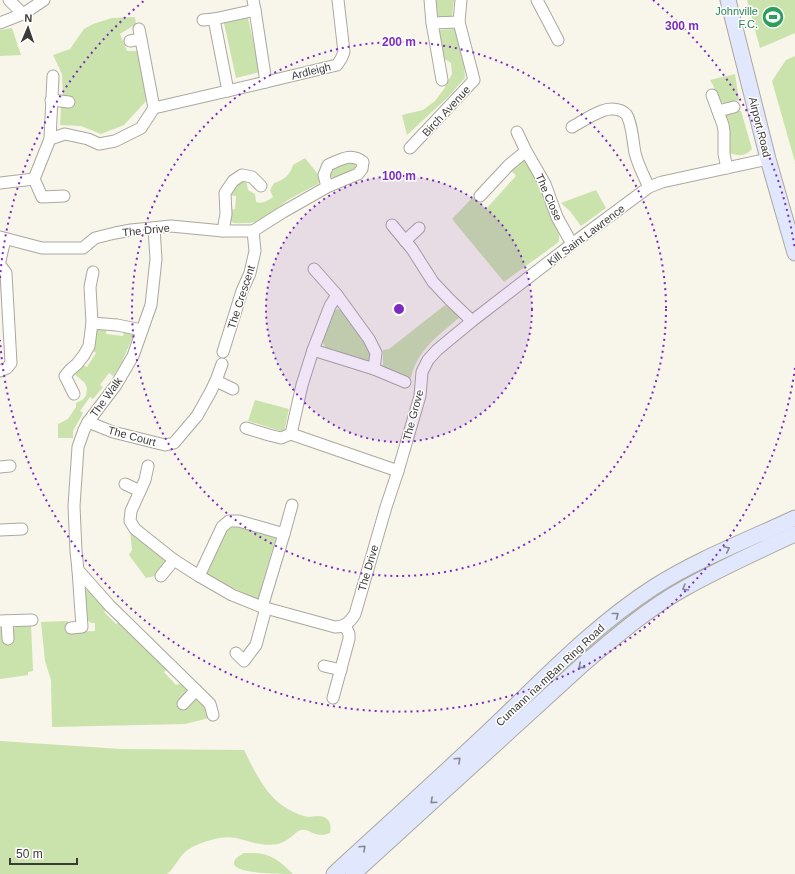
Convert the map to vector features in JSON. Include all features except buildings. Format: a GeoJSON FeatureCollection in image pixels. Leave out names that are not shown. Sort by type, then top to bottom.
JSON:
{"type":"FeatureCollection","features":[{"type":"Feature","properties":{"kind":"main road","name":"Airport Road"},"geometry":{"type":"LineString","coordinates":[[728,0],[768,159],[795,253]]}},
{"type":"Feature","properties":{"kind":"main road","name":"Cumann na mBan Ring Road"},"geometry":{"type":"LineString","coordinates":[[334,874],[600,627],[630,604],[679,572],[795,518]]}},
{"type":"Feature","properties":{"kind":"main road","name":"Cumann na mBan Ring Road"},"geometry":{"type":"LineString","coordinates":[[353,874],[581,666],[637,620],[685,588],[795,534]]}},
{"type":"Feature","properties":{"kind":"street"},"geometry":{"type":"LineString","coordinates":[[9,0],[23,14]]}},
{"type":"Feature","properties":{"kind":"street"},"geometry":{"type":"LineString","coordinates":[[0,23],[23,14],[44,0]]}},
{"type":"Feature","properties":{"kind":"street","name":"Ardleigh"},"geometry":{"type":"LineString","coordinates":[[154,108],[336,65],[342,59],[344,52],[338,0]]}},
{"type":"Feature","properties":{"kind":"street"},"geometry":{"type":"LineString","coordinates":[[430,0],[432,23],[442,80]]}},
{"type":"Feature","properties":{"kind":"street","name":"Birch Avenue"},"geometry":{"type":"LineString","coordinates":[[410,148],[474,80],[459,22],[461,0]]}},
{"type":"Feature","properties":{"kind":"street"},"geometry":{"type":"LineString","coordinates":[[537,0],[558,40]]}},
{"type":"Feature","properties":{"kind":"street"},"geometry":{"type":"LineString","coordinates":[[228,91],[208,19],[254,5],[266,82]]}},
{"type":"Feature","properties":{"kind":"street"},"geometry":{"type":"LineString","coordinates":[[432,23],[459,22]]}},
{"type":"Feature","properties":{"kind":"street"},"geometry":{"type":"LineString","coordinates":[[50,139],[65,134],[88,139],[99,144],[116,141],[141,128],[154,108],[140,34],[130,41]]}},
{"type":"Feature","properties":{"kind":"street"},"geometry":{"type":"LineString","coordinates":[[52,76],[50,139],[34,179],[42,197],[64,196]]}},
{"type":"Feature","properties":{"kind":"street"},"geometry":{"type":"LineString","coordinates":[[712,95],[724,131],[724,154],[727,168]]}},
{"type":"Feature","properties":{"kind":"street"},"geometry":{"type":"LineString","coordinates":[[51,100],[69,102]]}},
{"type":"Feature","properties":{"kind":"street"},"geometry":{"type":"LineString","coordinates":[[718,111],[734,107]]}},
{"type":"Feature","properties":{"kind":"street"},"geometry":{"type":"LineString","coordinates":[[572,127],[602,111],[614,109],[626,114],[630,126],[635,154],[649,188]]}},
{"type":"Feature","properties":{"kind":"street","name":"The Close"},"geometry":{"type":"LineString","coordinates":[[517,132],[545,184],[557,217],[572,244]]}},
{"type":"Feature","properties":{"kind":"street"},"geometry":{"type":"LineString","coordinates":[[480,196],[509,165],[526,151]]}},
{"type":"Feature","properties":{"kind":"street","name":"Kill Saint Lawrence"},"geometry":{"type":"LineString","coordinates":[[428,360],[437,350],[472,321],[572,244],[649,188],[662,182],[768,159]]}},
{"type":"Feature","properties":{"kind":"street"},"geometry":{"type":"LineString","coordinates":[[223,231],[226,214],[225,193],[233,180],[242,175],[252,176],[261,186]]}},
{"type":"Feature","properties":{"kind":"street"},"geometry":{"type":"LineString","coordinates":[[0,183],[34,179]]}},
{"type":"Feature","properties":{"kind":"street"},"geometry":{"type":"LineString","coordinates":[[253,231],[282,212],[327,187]]}},
{"type":"Feature","properties":{"kind":"street"},"geometry":{"type":"LineString","coordinates":[[392,224],[412,249],[433,282],[472,321]]}},
{"type":"Feature","properties":{"kind":"street","name":"The Drive"},"geometry":{"type":"LineString","coordinates":[[3,238],[42,248],[83,248],[95,238],[115,233],[171,226],[223,231],[253,231]]}},
{"type":"Feature","properties":{"kind":"street","name":"The Walk"},"geometry":{"type":"LineString","coordinates":[[93,627],[76,628],[78,570],[74,506],[78,447],[88,422],[116,385],[133,356],[151,305],[156,259],[154,228]]}},
{"type":"Feature","properties":{"kind":"street"},"geometry":{"type":"LineString","coordinates":[[405,241],[419,228]]}},
{"type":"Feature","properties":{"kind":"street","name":"The Crescent"},"geometry":{"type":"LineString","coordinates":[[223,352],[242,291],[250,273],[255,251],[253,231]]}},
{"type":"Feature","properties":{"kind":"street"},"geometry":{"type":"LineString","coordinates":[[0,261],[3,238]]}},
{"type":"Feature","properties":{"kind":"street"},"geometry":{"type":"LineString","coordinates":[[0,265],[6,273],[10,362],[7,368],[0,371]]}},
{"type":"Feature","properties":{"kind":"street"},"geometry":{"type":"LineString","coordinates":[[314,270],[337,295],[369,338],[376,353],[374,369]]}},
{"type":"Feature","properties":{"kind":"street"},"geometry":{"type":"LineString","coordinates":[[74,394],[65,376],[80,360],[88,346],[92,323],[90,287],[93,272]]}},
{"type":"Feature","properties":{"kind":"street"},"geometry":{"type":"LineString","coordinates":[[291,434],[302,385],[313,350],[330,306],[337,295]]}},
{"type":"Feature","properties":{"kind":"street"},"geometry":{"type":"LineString","coordinates":[[92,323],[117,325],[142,330]]}},
{"type":"Feature","properties":{"kind":"street","name":"The Grove"},"geometry":{"type":"LineString","coordinates":[[313,350],[374,369],[405,382]]}},
{"type":"Feature","properties":{"kind":"street","name":"The Grove"},"geometry":{"type":"LineString","coordinates":[[386,507],[420,396],[422,372],[428,360]]}},
{"type":"Feature","properties":{"kind":"street","name":"The Court"},"geometry":{"type":"LineString","coordinates":[[88,422],[112,432],[165,445],[174,443],[197,416],[216,381],[222,364]]}},
{"type":"Feature","properties":{"kind":"street"},"geometry":{"type":"LineString","coordinates":[[216,381],[233,389]]}},
{"type":"Feature","properties":{"kind":"street"},"geometry":{"type":"LineString","coordinates":[[246,428],[282,438],[291,434],[398,471]]}},
{"type":"Feature","properties":{"kind":"street"},"geometry":{"type":"LineString","coordinates":[[148,466],[145,480],[131,511],[130,521],[135,529],[174,560],[232,595],[264,607],[335,627],[345,625],[349,634],[349,639],[333,698]]}},
{"type":"Feature","properties":{"kind":"street"},"geometry":{"type":"LineString","coordinates":[[126,484],[140,491]]}},
{"type":"Feature","properties":{"kind":"street"},"geometry":{"type":"LineString","coordinates":[[236,653],[248,664],[256,645],[264,607],[292,505]]}},
{"type":"Feature","properties":{"kind":"street","name":"The Drive"},"geometry":{"type":"LineString","coordinates":[[345,625],[355,614],[386,507]]}},
{"type":"Feature","properties":{"kind":"street"},"geometry":{"type":"LineString","coordinates":[[199,576],[222,527],[229,521],[239,521],[284,534]]}},
{"type":"Feature","properties":{"kind":"street"},"geometry":{"type":"LineString","coordinates":[[0,530],[22,528]]}},
{"type":"Feature","properties":{"kind":"street"},"geometry":{"type":"LineString","coordinates":[[161,576],[174,560]]}},
{"type":"Feature","properties":{"kind":"street"},"geometry":{"type":"LineString","coordinates":[[78,570],[110,606],[210,704],[213,715]]}},
{"type":"Feature","properties":{"kind":"street"},"geometry":{"type":"LineString","coordinates":[[8,639],[4,621],[32,620]]}},
{"type":"Feature","properties":{"kind":"street"},"geometry":{"type":"LineString","coordinates":[[324,666],[341,670]]}},
{"type":"Feature","properties":{"kind":"street"},"geometry":{"type":"LineString","coordinates":[[183,704],[196,690]]}},
{"type":"Feature","properties":{"kind":"green space"},"geometry":{"type":"Polygon","coordinates":[[[433,0],[454,0],[452,16],[440,17],[434,14],[433,0]]]}},
{"type":"Feature","properties":{"kind":"green space","name":"Johnville F.C."},"geometry":{"type":"Polygon","coordinates":[[[747,0],[795,0],[795,33],[760,48],[747,0]]]}},
{"type":"Feature","properties":{"kind":"green space"},"geometry":{"type":"Polygon","coordinates":[[[135,17],[136,24],[120,34],[127,51],[139,51],[146,101],[124,125],[101,134],[81,126],[60,125],[61,106],[74,106],[74,98],[63,96],[62,74],[53,55],[70,49],[84,29],[93,24],[112,18],[135,17]]]}},
{"type":"Feature","properties":{"kind":"green space"},"geometry":{"type":"Polygon","coordinates":[[[248,18],[260,72],[236,78],[224,23],[248,18]]]}},
{"type":"Feature","properties":{"kind":"green space"},"geometry":{"type":"Polygon","coordinates":[[[12,28],[21,55],[0,56],[0,30],[12,28]]]}},
{"type":"Feature","properties":{"kind":"green space"},"geometry":{"type":"Polygon","coordinates":[[[456,29],[465,78],[448,97],[407,135],[402,115],[423,110],[435,101],[444,89],[452,74],[451,63],[442,57],[438,30],[456,29]]]}},
{"type":"Feature","properties":{"kind":"green space"},"geometry":{"type":"Polygon","coordinates":[[[795,56],[795,162],[772,81],[786,60],[795,56]]]}},
{"type":"Feature","properties":{"kind":"green space"},"geometry":{"type":"Polygon","coordinates":[[[735,74],[739,100],[725,103],[720,102],[710,80],[735,74]]]}},
{"type":"Feature","properties":{"kind":"green space"},"geometry":{"type":"Polygon","coordinates":[[[733,110],[741,111],[752,149],[741,155],[729,153],[726,118],[727,112],[733,110]]]}},
{"type":"Feature","properties":{"kind":"green space"},"geometry":{"type":"Polygon","coordinates":[[[305,158],[321,178],[318,184],[288,200],[268,216],[259,220],[247,223],[235,223],[230,220],[229,210],[235,209],[236,196],[230,195],[239,180],[246,181],[248,190],[255,194],[256,202],[265,202],[273,197],[270,190],[274,183],[286,177],[293,165],[305,158]]]}},
{"type":"Feature","properties":{"kind":"green space"},"geometry":{"type":"Polygon","coordinates":[[[523,159],[527,161],[541,186],[559,235],[559,241],[504,282],[452,219],[473,197],[486,209],[516,176],[510,169],[523,159]]]}},
{"type":"Feature","properties":{"kind":"green space"},"geometry":{"type":"Polygon","coordinates":[[[354,162],[356,167],[346,174],[336,178],[331,177],[331,170],[342,164],[354,162]]]}},
{"type":"Feature","properties":{"kind":"green space"},"geometry":{"type":"Polygon","coordinates":[[[596,190],[606,208],[581,226],[570,211],[561,203],[596,190]]]}},
{"type":"Feature","properties":{"kind":"green space"},"geometry":{"type":"Polygon","coordinates":[[[445,305],[460,317],[437,337],[424,351],[418,359],[411,378],[383,368],[383,350],[389,349],[445,305]]]}},
{"type":"Feature","properties":{"kind":"green space"},"geometry":{"type":"Polygon","coordinates":[[[337,309],[343,310],[370,347],[371,357],[368,361],[325,347],[322,341],[332,312],[337,309]]]}},
{"type":"Feature","properties":{"kind":"green space"},"geometry":{"type":"Polygon","coordinates":[[[107,327],[106,334],[123,336],[124,330],[134,334],[121,364],[113,376],[109,373],[100,385],[103,387],[93,399],[90,397],[80,411],[83,413],[73,431],[73,438],[58,438],[58,424],[68,419],[76,407],[76,403],[86,396],[87,388],[85,383],[72,372],[80,364],[87,367],[96,353],[91,349],[98,328],[107,327]]]}},
{"type":"Feature","properties":{"kind":"green space"},"geometry":{"type":"Polygon","coordinates":[[[255,400],[289,409],[284,432],[248,421],[255,400]]]}},
{"type":"Feature","properties":{"kind":"green space"},"geometry":{"type":"Polygon","coordinates":[[[234,526],[276,537],[258,599],[206,576],[225,531],[234,526]]]}},
{"type":"Feature","properties":{"kind":"green space"},"geometry":{"type":"Polygon","coordinates":[[[130,529],[168,559],[155,576],[146,578],[129,555],[132,550],[130,529]]]}},
{"type":"Feature","properties":{"kind":"green space"},"geometry":{"type":"Polygon","coordinates":[[[86,590],[92,590],[106,610],[104,612],[116,624],[119,622],[166,668],[164,672],[176,685],[182,684],[187,687],[194,699],[197,698],[205,706],[209,718],[185,724],[52,727],[51,680],[45,661],[41,622],[68,621],[69,632],[95,631],[95,623],[89,621],[86,617],[84,609],[86,590]]]}},
{"type":"Feature","properties":{"kind":"green space"},"geometry":{"type":"Polygon","coordinates":[[[31,624],[33,671],[28,672],[28,675],[0,679],[0,628],[4,634],[12,631],[18,626],[31,624]]]}},
{"type":"Feature","properties":{"kind":"green space"},"geometry":{"type":"Polygon","coordinates":[[[0,741],[121,749],[244,750],[252,767],[273,798],[280,804],[298,814],[309,817],[325,817],[329,821],[331,827],[330,833],[320,835],[301,830],[283,842],[272,845],[231,837],[212,840],[194,846],[186,852],[167,874],[0,874],[0,741]]]}},
{"type":"Feature","properties":{"kind":"green space"},"geometry":{"type":"Polygon","coordinates":[[[244,853],[259,853],[271,857],[282,863],[293,874],[260,873],[243,870],[234,864],[237,857],[244,853]]]}},
{"type":"Feature","properties":{"kind":"place","name":"Johnville F.C."},"geometry":{"type":"Point","coordinates":[773,17]}}]}
